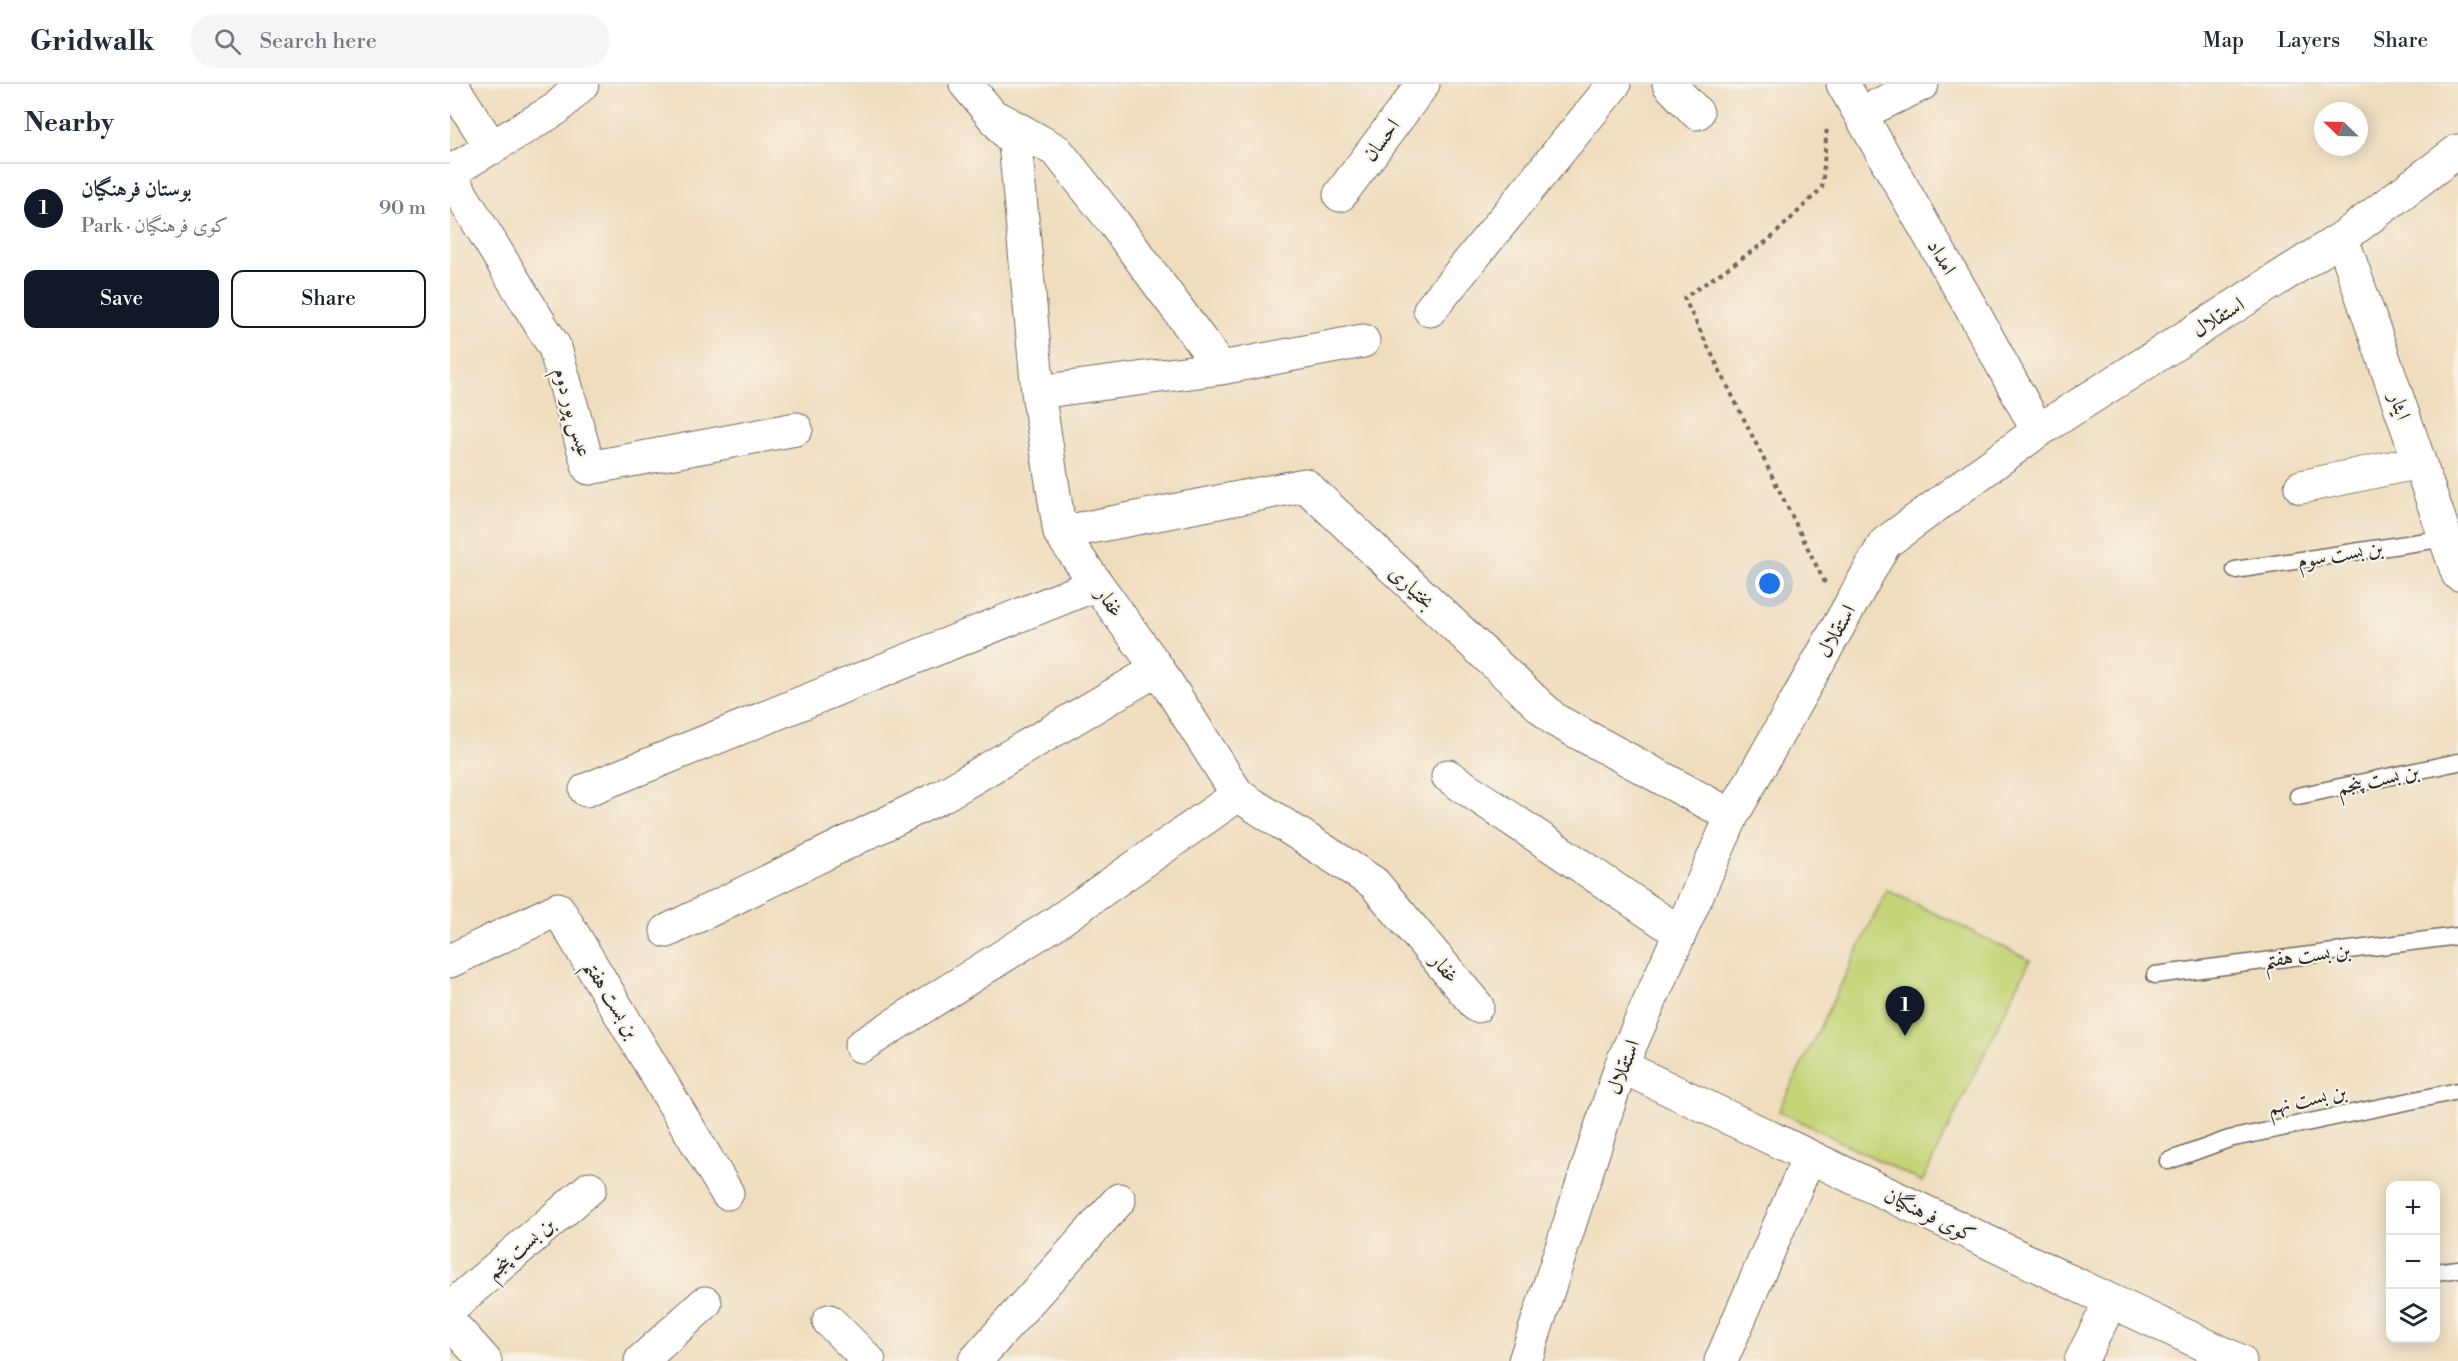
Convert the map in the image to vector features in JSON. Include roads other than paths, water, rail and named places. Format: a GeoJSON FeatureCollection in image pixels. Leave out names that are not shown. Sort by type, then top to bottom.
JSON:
{"type":"FeatureCollection","features":[{"type":"Feature","properties":{"kind":"street"},"geometry":{"type":"LineString","coordinates":[[451,84],[492,148]]}},
{"type":"Feature","properties":{"kind":"street"},"geometry":{"type":"LineString","coordinates":[[450,174],[556,109],[582,84]]}},
{"type":"Feature","properties":{"kind":"street","name":"غفار"},"geometry":{"type":"LineString","coordinates":[[966,84],[1016,143],[1038,392],[1060,532],[1158,669],[1238,795],[1374,883],[1477,1006]]}},
{"type":"Feature","properties":{"kind":"street","name":"احسان"},"geometry":{"type":"LineString","coordinates":[[1340,195],[1423,84]]}},
{"type":"Feature","properties":{"kind":"street"},"geometry":{"type":"LineString","coordinates":[[1430,310],[1614,84]]}},
{"type":"Feature","properties":{"kind":"street"},"geometry":{"type":"LineString","coordinates":[[1669,84],[1697,113]]}},
{"type":"Feature","properties":{"kind":"street","name":"امداد"},"geometry":{"type":"LineString","coordinates":[[1843,84],[1974,313],[2038,431]]}},
{"type":"Feature","properties":{"kind":"street"},"geometry":{"type":"LineString","coordinates":[[1860,114],[1922,84]]}},
{"type":"Feature","properties":{"kind":"street"},"geometry":{"type":"LineString","coordinates":[[993,115],[1057,151],[1221,368]]}},
{"type":"Feature","properties":{"kind":"street","name":"استقلال"},"geometry":{"type":"LineString","coordinates":[[1525,1361],[1621,1066],[1732,816],[1885,543],[2038,431],[2342,238],[2458,151]]}},
{"type":"Feature","properties":{"kind":"street","name":"عیس پور دوم"},"geometry":{"type":"LineString","coordinates":[[450,174],[555,348],[589,468],[796,429]]}},
{"type":"Feature","properties":{"kind":"street","name":"ایثار"},"geometry":{"type":"LineString","coordinates":[[2342,238],[2458,574]]}},
{"type":"Feature","properties":{"kind":"street"},"geometry":{"type":"LineString","coordinates":[[1038,392],[1221,368],[1363,340]]}},
{"type":"Feature","properties":{"kind":"street"},"geometry":{"type":"LineString","coordinates":[[2301,487],[2419,462]]}},
{"type":"Feature","properties":{"kind":"street","name":"بختیاری"},"geometry":{"type":"LineString","coordinates":[[1060,532],[1305,485],[1554,720],[1732,816]]}},
{"type":"Feature","properties":{"kind":"street"},"geometry":{"type":"LineString","coordinates":[[586,790],[1097,584]]}},
{"type":"Feature","properties":{"kind":"street"},"geometry":{"type":"LineString","coordinates":[[667,931],[942,796],[1158,669]]}},
{"type":"Feature","properties":{"kind":"street"},"geometry":{"type":"LineString","coordinates":[[1448,776],[1680,933]]}},
{"type":"Feature","properties":{"kind":"street"},"geometry":{"type":"LineString","coordinates":[[861,1046],[1054,924],[1238,795]]}},
{"type":"Feature","properties":{"kind":"street","name":"بن بست هفتم"},"geometry":{"type":"LineString","coordinates":[[450,961],[558,909],[727,1192]]}},
{"type":"Feature","properties":{"kind":"street","name":"کوی فرهنگیان"},"geometry":{"type":"LineString","coordinates":[[1621,1066],[2240,1361]]}},
{"type":"Feature","properties":{"kind":"street"},"geometry":{"type":"LineString","coordinates":[[1721,1361],[1809,1156]]}},
{"type":"Feature","properties":{"kind":"street","name":"بن بست پنجم"},"geometry":{"type":"LineString","coordinates":[[450,1308],[590,1188]]}},
{"type":"Feature","properties":{"kind":"street"},"geometry":{"type":"LineString","coordinates":[[975,1361],[1119,1200]]}},
{"type":"Feature","properties":{"kind":"street"},"geometry":{"type":"LineString","coordinates":[[2081,1361],[2110,1301]]}},
{"type":"Feature","properties":{"kind":"street"},"geometry":{"type":"LineString","coordinates":[[641,1361],[705,1303]]}},
{"type":"Feature","properties":{"kind":"street"},"geometry":{"type":"LineString","coordinates":[[829,1321],[869,1361]]}},
{"type":"Feature","properties":{"kind":"street"},"geometry":{"type":"LineString","coordinates":[[450,1322],[485,1361]]}},
{"type":"Feature","properties":{"kind":"lane","name":"بن بست سوم"},"geometry":{"type":"LineString","coordinates":[[2235,570],[2446,538]]}},
{"type":"Feature","properties":{"kind":"lane","name":"بن بست پنجم"},"geometry":{"type":"LineString","coordinates":[[2298,796],[2458,762]]}},
{"type":"Feature","properties":{"kind":"lane","name":"بن بست هفتم"},"geometry":{"type":"LineString","coordinates":[[2156,975],[2458,936]]}},
{"type":"Feature","properties":{"kind":"lane","name":"بن بست نهم"},"geometry":{"type":"LineString","coordinates":[[2168,1161],[2229,1139],[2458,1091]]}},
{"type":"Feature","properties":{"kind":"lane"},"geometry":{"type":"LineString","coordinates":[[2440,1271],[2458,1269]]}},
{"type":"Feature","properties":{"kind":"place","name":"بوستان فرهنگیان"},"geometry":{"type":"Point","coordinates":[1905,1036]}}]}
